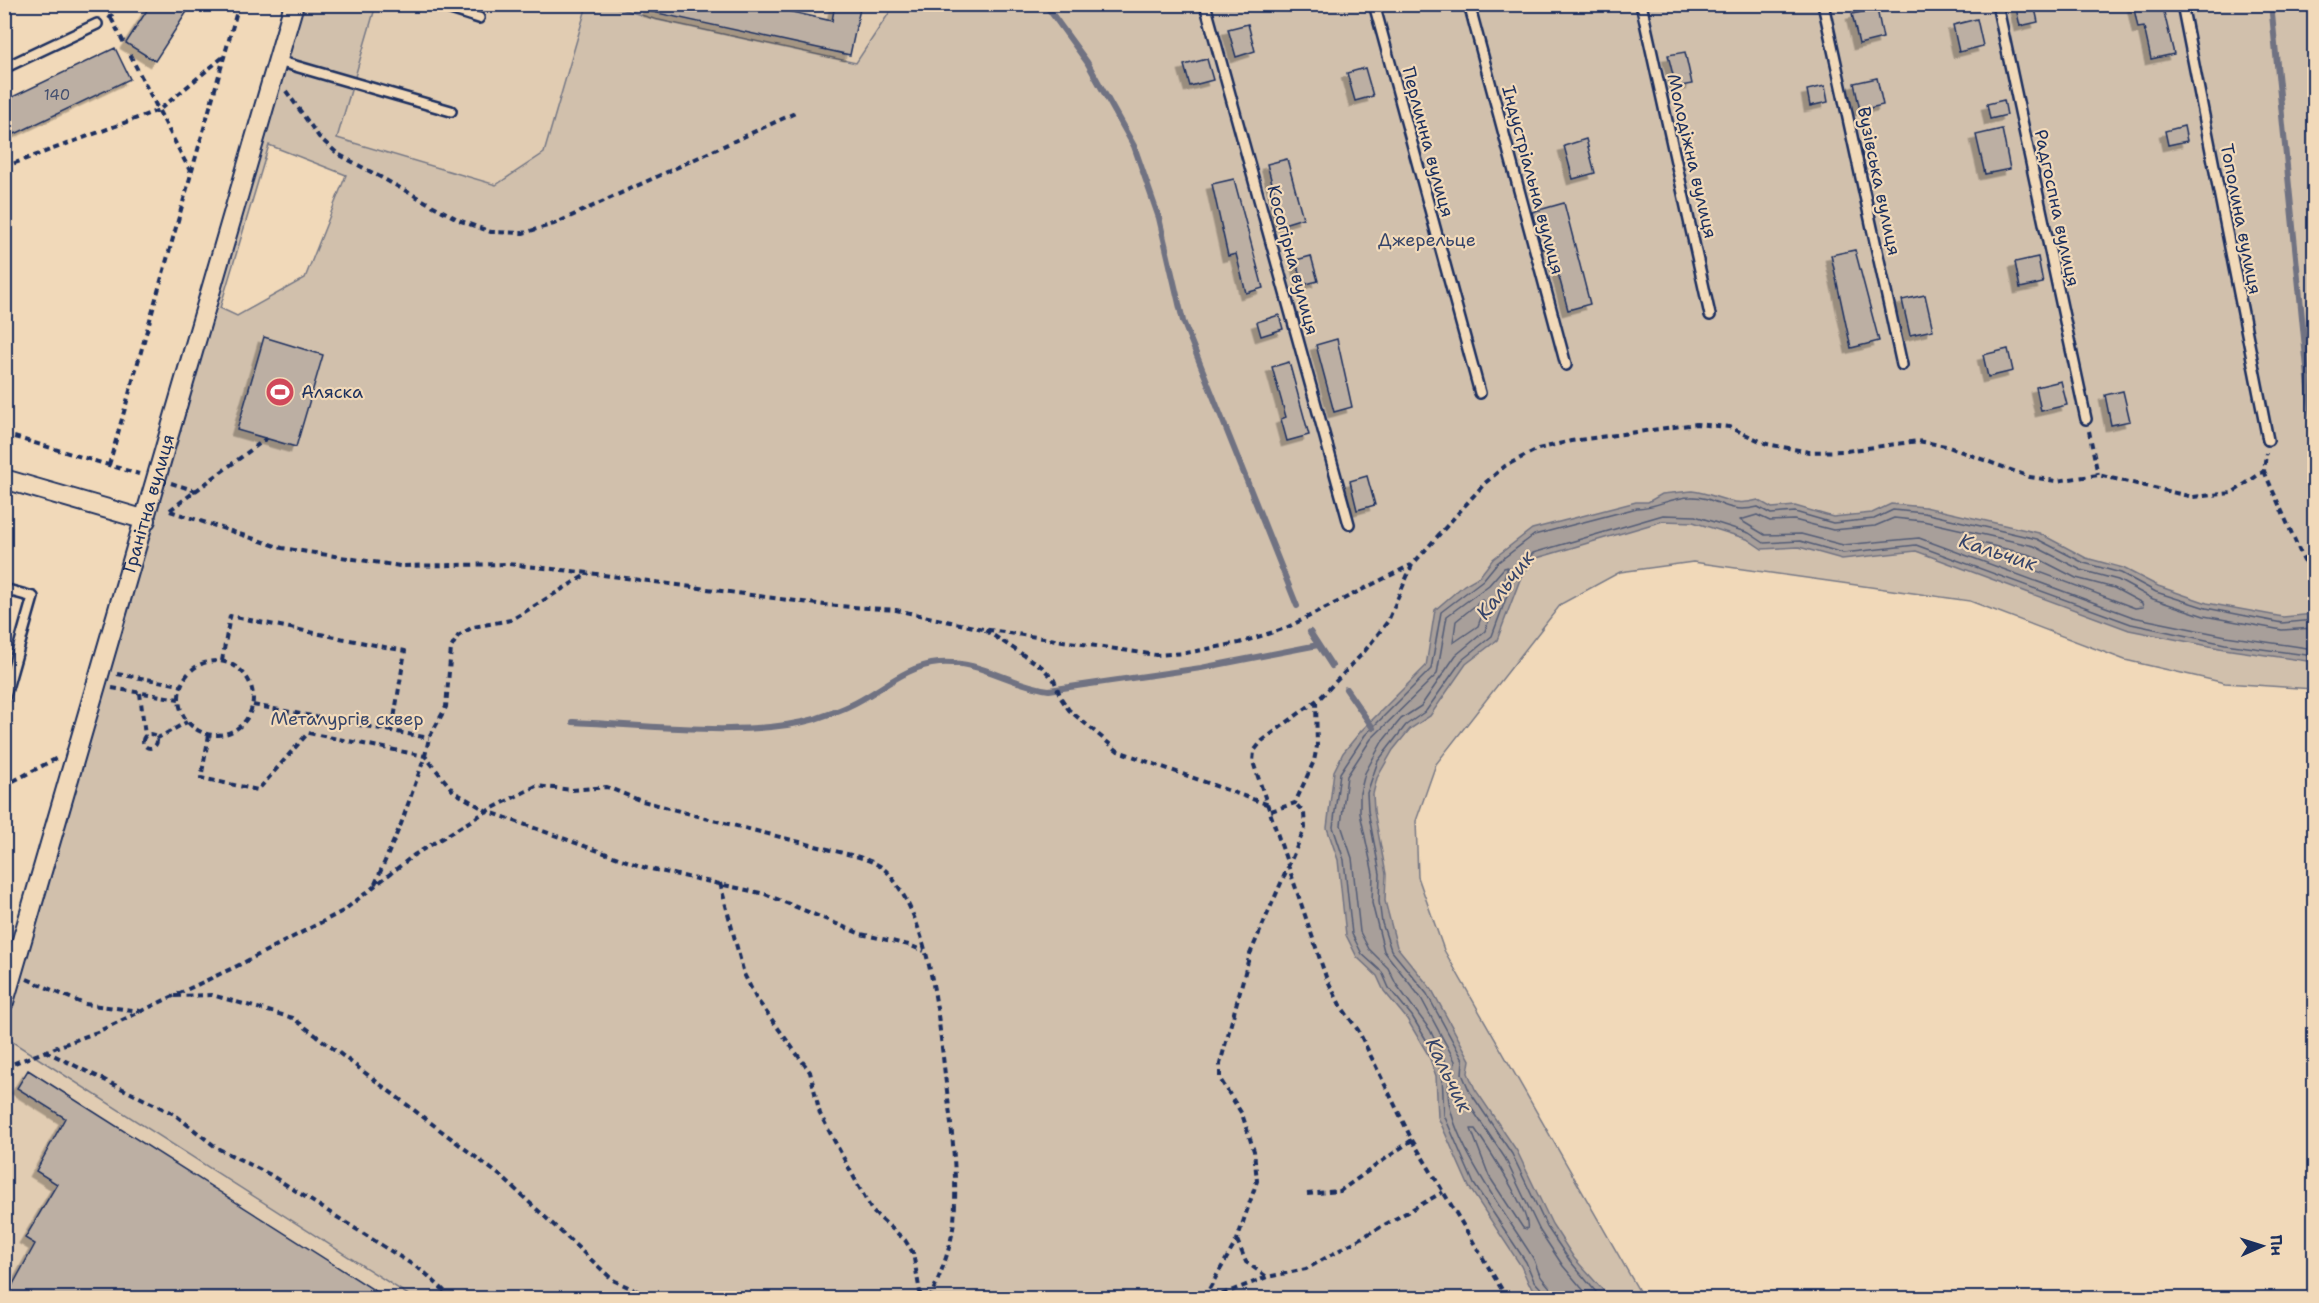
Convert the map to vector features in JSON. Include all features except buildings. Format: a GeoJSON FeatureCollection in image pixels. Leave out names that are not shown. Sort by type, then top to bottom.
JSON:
{"type":"FeatureCollection","features":[{"type":"Feature","properties":{"kind":"street","name":"Гранітна вулиця"},"geometry":{"type":"LineString","coordinates":[[4,1002],[146,520],[294,4]]}},
{"type":"Feature","properties":{"kind":"street"},"geometry":{"type":"LineString","coordinates":[[4,479],[146,520]]}},
{"type":"Feature","properties":{"kind":"lane"},"geometry":{"type":"LineString","coordinates":[[435,4],[479,18]]}},
{"type":"Feature","properties":{"kind":"lane","name":"Косогірна вулиця"},"geometry":{"type":"LineString","coordinates":[[1205,4],[1349,524]]}},
{"type":"Feature","properties":{"kind":"lane","name":"Перлинна вулиця"},"geometry":{"type":"LineString","coordinates":[[1374,4],[1480,393]]}},
{"type":"Feature","properties":{"kind":"lane","name":"Індустріальна вулиця"},"geometry":{"type":"LineString","coordinates":[[1469,4],[1566,365]]}},
{"type":"Feature","properties":{"kind":"lane","name":"Молодіжна вулиця"},"geometry":{"type":"LineString","coordinates":[[1641,4],[1710,315]]}},
{"type":"Feature","properties":{"kind":"lane","name":"Вузівська вулиця"},"geometry":{"type":"LineString","coordinates":[[1823,4],[1902,365]]}},
{"type":"Feature","properties":{"kind":"lane","name":"Радгоспна вулиця"},"geometry":{"type":"LineString","coordinates":[[1997,4],[2086,418]]}},
{"type":"Feature","properties":{"kind":"lane","name":"Тополина вулиця"},"geometry":{"type":"LineString","coordinates":[[2182,4],[2268,441]]}},
{"type":"Feature","properties":{"kind":"lane"},"geometry":{"type":"LineString","coordinates":[[4,68],[97,24]]}},
{"type":"Feature","properties":{"kind":"lane"},"geometry":{"type":"LineString","coordinates":[[276,68],[451,111]]}},
{"type":"Feature","properties":{"kind":"lane"},"geometry":{"type":"LineString","coordinates":[[4,589],[33,597],[4,699]]}},
{"type":"Feature","properties":{"kind":"path"},"geometry":{"type":"LineString","coordinates":[[120,4],[111,18],[124,44]]}},
{"type":"Feature","properties":{"kind":"path"},"geometry":{"type":"LineString","coordinates":[[109,465],[190,171],[239,4]]}},
{"type":"Feature","properties":{"kind":"path"},"geometry":{"type":"LineString","coordinates":[[130,55],[190,171]]}},
{"type":"Feature","properties":{"kind":"path"},"geometry":{"type":"LineString","coordinates":[[4,167],[159,110],[224,56]]}},
{"type":"Feature","properties":{"kind":"path"},"geometry":{"type":"LineString","coordinates":[[276,68],[319,137],[338,154],[461,221],[491,232],[523,233],[554,224],[795,113]]}},
{"type":"Feature","properties":{"kind":"path"},"geometry":{"type":"LineString","coordinates":[[2312,115],[2314,136]]}},
{"type":"Feature","properties":{"kind":"path"},"geometry":{"type":"LineString","coordinates":[[2086,418],[2098,475]]}},
{"type":"Feature","properties":{"kind":"path"},"geometry":{"type":"LineString","coordinates":[[1507,1299],[1412,1140],[1358,1030],[1340,1005],[1326,977],[1269,805],[1257,779],[1254,751],[1262,741],[1316,700],[1364,652],[1388,621],[1412,565],[1485,483],[1505,466],[1538,449],[1696,423],[1729,427],[1767,444],[1809,452],[1846,451],[1918,441],[1946,446],[2030,477],[2056,481],[2098,475],[2193,496],[2232,493],[2264,471]]}},
{"type":"Feature","properties":{"kind":"path"},"geometry":{"type":"LineString","coordinates":[[4,434],[142,475]]}},
{"type":"Feature","properties":{"kind":"path"},"geometry":{"type":"LineString","coordinates":[[267,438],[170,511],[282,548],[400,566],[508,564],[589,573],[825,605],[896,610],[983,629],[1156,655],[1186,653],[1239,643],[1286,628],[1412,565]]}},
{"type":"Feature","properties":{"kind":"path"},"geometry":{"type":"LineString","coordinates":[[2268,441],[2264,471],[2304,561],[2314,568]]}},
{"type":"Feature","properties":{"kind":"path"},"geometry":{"type":"LineString","coordinates":[[169,483],[196,491]]}},
{"type":"Feature","properties":{"kind":"path"},"geometry":{"type":"LineString","coordinates":[[375,884],[425,756],[429,738],[446,706],[451,648],[458,636],[473,627],[511,620],[589,573]]}},
{"type":"Feature","properties":{"kind":"path"},"geometry":{"type":"LineString","coordinates":[[222,661],[230,616],[405,651],[392,731]]}},
{"type":"Feature","properties":{"kind":"path"},"geometry":{"type":"LineString","coordinates":[[983,629],[1042,667],[1054,680],[1061,698],[1070,710],[1118,751],[1269,805]]}},
{"type":"Feature","properties":{"kind":"path"},"geometry":{"type":"LineString","coordinates":[[209,661],[222,661],[236,666],[247,676],[252,690],[253,705],[245,722],[235,731],[222,735],[209,735],[197,730],[181,711],[179,699],[181,685],[197,666],[209,661]]}},
{"type":"Feature","properties":{"kind":"path"},"geometry":{"type":"LineString","coordinates":[[99,679],[181,685]]}},
{"type":"Feature","properties":{"kind":"path"},"geometry":{"type":"LineString","coordinates":[[99,679],[140,693],[179,699]]}},
{"type":"Feature","properties":{"kind":"path"},"geometry":{"type":"LineString","coordinates":[[140,693],[145,736],[143,744],[146,747],[154,747],[156,739],[188,722]]}},
{"type":"Feature","properties":{"kind":"path"},"geometry":{"type":"LineString","coordinates":[[1271,811],[1295,803],[1314,761],[1317,746],[1316,700]]}},
{"type":"Feature","properties":{"kind":"path"},"geometry":{"type":"LineString","coordinates":[[253,705],[429,738]]}},
{"type":"Feature","properties":{"kind":"path"},"geometry":{"type":"LineString","coordinates":[[209,735],[201,778],[258,790],[308,734],[425,756],[454,792],[487,811],[646,868],[765,894],[861,934],[909,945],[925,952]]}},
{"type":"Feature","properties":{"kind":"path"},"geometry":{"type":"LineString","coordinates":[[145,736],[153,735],[156,739]]}},
{"type":"Feature","properties":{"kind":"path"},"geometry":{"type":"LineString","coordinates":[[4,786],[80,746]]}},
{"type":"Feature","properties":{"kind":"path"},"geometry":{"type":"LineString","coordinates":[[4,802],[10,783]]}},
{"type":"Feature","properties":{"kind":"path"},"geometry":{"type":"LineString","coordinates":[[4,1067],[97,1032],[344,911],[414,855],[487,811],[536,786],[572,790],[607,787],[650,803],[859,857],[877,863],[890,875],[907,906],[925,952],[936,995],[954,1169],[954,1221],[948,1257],[930,1299]]}},
{"type":"Feature","properties":{"kind":"path"},"geometry":{"type":"LineString","coordinates":[[1204,1299],[1237,1239],[1257,1181],[1254,1150],[1242,1114],[1220,1079],[1220,1064],[1250,954],[1290,867],[1305,828],[1304,813],[1295,803]]}},
{"type":"Feature","properties":{"kind":"path"},"geometry":{"type":"LineString","coordinates":[[720,883],[744,975],[756,998],[810,1072],[820,1114],[872,1211],[905,1240],[913,1253],[921,1299]]}},
{"type":"Feature","properties":{"kind":"path"},"geometry":{"type":"LineString","coordinates":[[13,972],[84,1004],[141,1011]]}},
{"type":"Feature","properties":{"kind":"path"},"geometry":{"type":"LineString","coordinates":[[172,996],[212,995],[293,1018],[502,1178],[614,1280],[652,1299]]}},
{"type":"Feature","properties":{"kind":"path"},"geometry":{"type":"LineString","coordinates":[[44,1051],[174,1114],[217,1148],[270,1174],[424,1272],[452,1299]]}},
{"type":"Feature","properties":{"kind":"path"},"geometry":{"type":"LineString","coordinates":[[1307,1194],[1340,1191],[1412,1140]]}},
{"type":"Feature","properties":{"kind":"path"},"geometry":{"type":"LineString","coordinates":[[1212,1299],[1268,1277],[1306,1269],[1443,1192]]}},
{"type":"Feature","properties":{"kind":"path"},"geometry":{"type":"LineString","coordinates":[[1237,1239],[1246,1262],[1268,1277]]}},
{"type":"Feature","properties":{"kind":"shaded area"},"geometry":{"type":"Polygon","coordinates":[[[376,5],[587,5],[544,153],[496,185],[337,138],[376,5]]]}},
{"type":"Feature","properties":{"kind":"shaded area"},"geometry":{"type":"Polygon","coordinates":[[[609,5],[895,5],[856,63],[654,19],[609,5]]]}},
{"type":"Feature","properties":{"kind":"shaded area"},"geometry":{"type":"Polygon","coordinates":[[[8,1039],[413,1298],[5,1298],[4,1051],[8,1039]]]}},
{"type":"Feature","properties":{"kind":"green space"},"geometry":{"type":"Polygon","coordinates":[[[895,4],[2314,5],[2314,689],[2225,683],[2125,660],[1970,601],[1693,562],[1620,572],[1561,604],[1436,764],[1416,821],[1418,877],[1444,950],[1643,1298],[413,1298],[8,1039],[5,1051],[5,1002],[294,5],[376,5],[337,138],[496,185],[544,153],[587,5],[609,5],[654,19],[856,63],[895,4]],[[269,145],[220,308],[237,316],[305,278],[346,175],[269,145]]]}},
{"type":"Feature","properties":{"kind":"water","name":"Кальчик"},"geometry":{"type":"Polygon","coordinates":[[[1692,491],[1732,501],[1758,500],[1772,508],[1795,506],[1833,517],[1872,513],[1891,504],[1925,507],[2039,533],[2086,558],[2123,568],[2158,586],[2207,603],[2283,617],[2314,614],[2314,662],[2224,649],[2129,630],[1916,551],[1842,559],[1799,547],[1762,549],[1747,539],[1693,522],[1663,521],[1537,558],[1521,577],[1497,640],[1466,664],[1430,716],[1410,729],[1393,750],[1377,778],[1373,794],[1386,874],[1385,901],[1397,947],[1432,990],[1470,1060],[1468,1073],[1475,1089],[1517,1151],[1552,1224],[1574,1258],[1610,1298],[1542,1298],[1529,1284],[1521,1266],[1469,1187],[1438,1117],[1436,1076],[1429,1056],[1407,1019],[1384,991],[1377,976],[1357,957],[1346,935],[1338,860],[1327,828],[1334,771],[1343,753],[1361,731],[1426,666],[1435,610],[1464,585],[1480,576],[1493,559],[1532,529],[1636,502],[1648,502],[1662,494],[1692,491]]]}},
{"type":"Feature","properties":{"kind":"waterway"},"geometry":{"type":"LineString","coordinates":[[1045,4],[1087,62],[1134,146],[1159,218],[1183,321],[1297,606]]}},
{"type":"Feature","properties":{"kind":"waterway"},"geometry":{"type":"LineString","coordinates":[[2271,4],[2314,439]]}},
{"type":"Feature","properties":{"kind":"waterway"},"geometry":{"type":"LineString","coordinates":[[1310,632],[1332,666]]}},
{"type":"Feature","properties":{"kind":"waterway"},"geometry":{"type":"LineString","coordinates":[[573,722],[696,729],[789,725],[815,719],[845,708],[903,674],[926,665],[939,663],[968,665],[1049,690],[1201,668],[1318,645]]}},
{"type":"Feature","properties":{"kind":"waterway"},"geometry":{"type":"LineString","coordinates":[[1346,689],[1373,728]]}},
{"type":"Feature","properties":{"kind":"place","name":"Аляска"},"geometry":{"type":"Point","coordinates":[280,392]}},
{"type":"Feature","properties":{"kind":"park label","name":"Джерельце"},"geometry":{"type":"Point","coordinates":[1427,240]}},
{"type":"Feature","properties":{"kind":"park label","name":"Металургів сквер"},"geometry":{"type":"Point","coordinates":[347,719]}}]}
